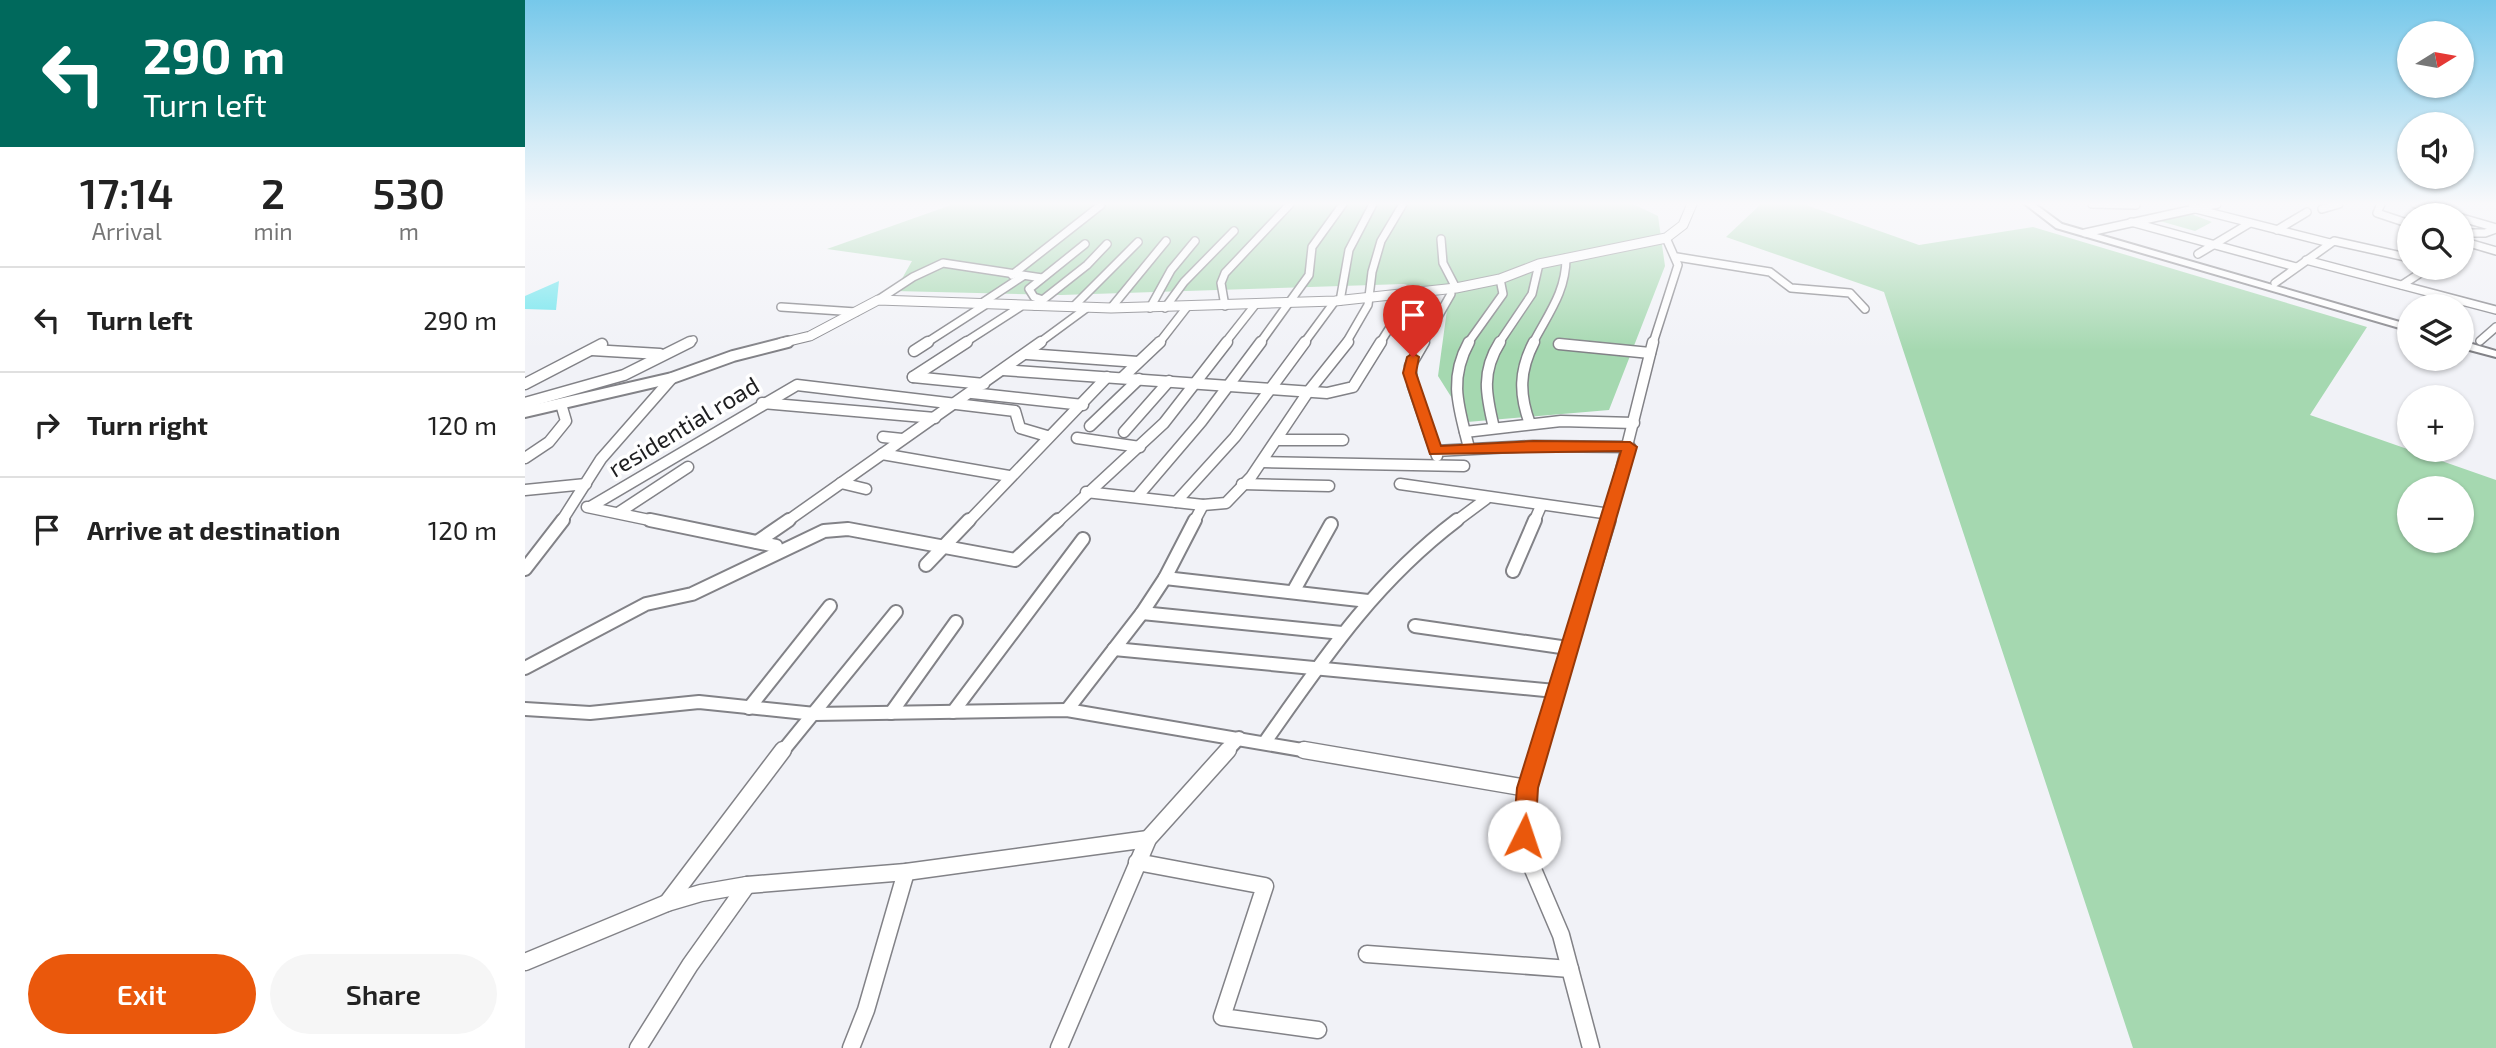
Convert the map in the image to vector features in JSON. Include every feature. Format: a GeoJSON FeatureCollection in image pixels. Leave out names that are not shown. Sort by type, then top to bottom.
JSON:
{"type":"FeatureCollection","features":[{"type":"Feature","properties":{"kind":"main road"},"geometry":{"type":"LineString","coordinates":[[2158,253],[2397,324]]}},
{"type":"Feature","properties":{"kind":"main road"},"geometry":{"type":"LineString","coordinates":[[2165,253],[2397,317]]}},
{"type":"Feature","properties":{"kind":"main road"},"geometry":{"type":"LineString","coordinates":[[2474,340],[2496,346]]}},
{"type":"Feature","properties":{"kind":"main road"},"geometry":{"type":"LineString","coordinates":[[2474,348],[2496,354]]}},
{"type":"Feature","properties":{"kind":"street"},"geometry":{"type":"LineString","coordinates":[[1012,275],[1040,253]]}},
{"type":"Feature","properties":{"kind":"street"},"geometry":{"type":"LineString","coordinates":[[1043,300],[1028,291],[1073,253]]}},
{"type":"Feature","properties":{"kind":"street"},"geometry":{"type":"LineString","coordinates":[[1035,306],[1099,253]]}},
{"type":"Feature","properties":{"kind":"street"},"geometry":{"type":"LineString","coordinates":[[1074,306],[1127,253]]}},
{"type":"Feature","properties":{"kind":"street"},"geometry":{"type":"LineString","coordinates":[[1111,308],[1156,253]]}},
{"type":"Feature","properties":{"kind":"street"},"geometry":{"type":"LineString","coordinates":[[1150,308],[1171,270],[1185,253]]}},
{"type":"Feature","properties":{"kind":"street"},"geometry":{"type":"LineString","coordinates":[[1165,308],[1184,282],[1213,253]]}},
{"type":"Feature","properties":{"kind":"street"},"geometry":{"type":"LineString","coordinates":[[1225,306],[1221,283],[1225,273],[1244,253]]}},
{"type":"Feature","properties":{"kind":"street"},"geometry":{"type":"LineString","coordinates":[[1137,496],[1189,440],[1234,384],[1310,275],[1315,261],[1313,253]]}},
{"type":"Feature","properties":{"kind":"street"},"geometry":{"type":"LineString","coordinates":[[1176,502],[1235,437],[1337,301],[1347,253]]}},
{"type":"Feature","properties":{"kind":"street"},"geometry":{"type":"LineString","coordinates":[[1086,492],[1203,505],[1224,504],[1262,463],[1308,392],[1364,316],[1372,297],[1369,289],[1377,253]]}},
{"type":"Feature","properties":{"kind":"street"},"geometry":{"type":"LineString","coordinates":[[1440,466],[1413,386],[1410,366],[1453,288],[1443,263],[1442,253]]}},
{"type":"Feature","properties":{"kind":"street"},"geometry":{"type":"LineString","coordinates":[[878,300],[1020,307],[1111,308],[1337,301],[1453,288],[1500,279],[1539,264],[1591,253]]}},
{"type":"Feature","properties":{"kind":"street"},"geometry":{"type":"LineString","coordinates":[[1591,1048],[1562,935],[1529,860],[1524,836],[1527,788],[1630,447],[1650,353],[1678,265],[1675,253]]}},
{"type":"Feature","properties":{"kind":"street"},"geometry":{"type":"LineString","coordinates":[[2242,253],[2296,267]]}},
{"type":"Feature","properties":{"kind":"street"},"geometry":{"type":"LineString","coordinates":[[2275,283],[2316,253]]}},
{"type":"Feature","properties":{"kind":"street"},"geometry":{"type":"LineString","coordinates":[[1677,257],[1770,272],[1791,288],[1850,293],[1857,297],[1865,309]]}},
{"type":"Feature","properties":{"kind":"street"},"geometry":{"type":"LineString","coordinates":[[1529,424],[1520,406],[1522,373],[1538,333],[1565,283],[1566,258]]}},
{"type":"Feature","properties":{"kind":"street"},"geometry":{"type":"LineString","coordinates":[[2306,260],[2496,310]]}},
{"type":"Feature","properties":{"kind":"street"},"geometry":{"type":"LineString","coordinates":[[525,409],[561,404],[672,378],[733,356],[820,333],[943,263],[1042,278]]}},
{"type":"Feature","properties":{"kind":"street"},"geometry":{"type":"LineString","coordinates":[[1494,428],[1484,382],[1495,348],[1536,286],[1539,264]]}},
{"type":"Feature","properties":{"kind":"street"},"geometry":{"type":"LineString","coordinates":[[914,351],[1023,276]]}},
{"type":"Feature","properties":{"kind":"street"},"geometry":{"type":"LineString","coordinates":[[1469,448],[1455,390],[1457,369],[1473,335],[1503,294],[1500,279]]}},
{"type":"Feature","properties":{"kind":"street"},"geometry":{"type":"LineString","coordinates":[[2402,285],[2410,280]]}},
{"type":"Feature","properties":{"kind":"street"},"geometry":{"type":"LineString","coordinates":[[1003,370],[1234,384],[1308,392],[1341,391],[1353,387],[1411,294]]}},
{"type":"Feature","properties":{"kind":"street"},"geometry":{"type":"LineString","coordinates":[[525,668],[646,604],[692,594],[824,531],[840,528],[947,545],[1015,560],[1164,423],[1255,305]]}},
{"type":"Feature","properties":{"kind":"street"},"geometry":{"type":"LineString","coordinates":[[781,307],[856,312]]}},
{"type":"Feature","properties":{"kind":"street"},"geometry":{"type":"LineString","coordinates":[[984,384],[913,377],[1020,307]]}},
{"type":"Feature","properties":{"kind":"street"},"geometry":{"type":"LineString","coordinates":[[757,542],[1027,354],[1088,307]]}},
{"type":"Feature","properties":{"kind":"street"},"geometry":{"type":"LineString","coordinates":[[1122,378],[1159,343],[1187,307]]}},
{"type":"Feature","properties":{"kind":"street"},"geometry":{"type":"LineString","coordinates":[[2480,341],[2496,327]]}},
{"type":"Feature","properties":{"kind":"street"},"geometry":{"type":"LineString","coordinates":[[525,409],[624,375],[693,340]]}},
{"type":"Feature","properties":{"kind":"street"},"geometry":{"type":"LineString","coordinates":[[525,384],[602,344]]}},
{"type":"Feature","properties":{"kind":"street"},"geometry":{"type":"LineString","coordinates":[[1559,344],[1650,353]]}},
{"type":"Feature","properties":{"kind":"street"},"geometry":{"type":"LineString","coordinates":[[591,349],[662,355]]}},
{"type":"Feature","properties":{"kind":"street"},"geometry":{"type":"LineString","coordinates":[[1027,354],[1138,362]]}},
{"type":"Feature","properties":{"kind":"street"},"geometry":{"type":"LineString","coordinates":[[926,565],[1047,436],[1083,405],[1107,377]]}},
{"type":"Feature","properties":{"kind":"street"},"geometry":{"type":"LineString","coordinates":[[525,553],[547,545],[611,446],[672,378]]}},
{"type":"Feature","properties":{"kind":"street"},"geometry":{"type":"LineString","coordinates":[[1090,426],[1139,379]]}},
{"type":"Feature","properties":{"kind":"street"},"geometry":{"type":"LineString","coordinates":[[1123,432],[1169,382]]}},
{"type":"Feature","properties":{"kind":"street","name":"residential road"},"geometry":{"type":"LineString","coordinates":[[590,507],[762,403],[800,384],[954,405]]}},
{"type":"Feature","properties":{"kind":"street"},"geometry":{"type":"LineString","coordinates":[[972,393],[1083,405]]}},
{"type":"Feature","properties":{"kind":"street"},"geometry":{"type":"LineString","coordinates":[[762,403],[935,418]]}},
{"type":"Feature","properties":{"kind":"street"},"geometry":{"type":"LineString","coordinates":[[525,458],[561,430],[566,421],[561,404]]}},
{"type":"Feature","properties":{"kind":"street"},"geometry":{"type":"LineString","coordinates":[[954,405],[1015,411],[1020,428],[1047,436]]}},
{"type":"Feature","properties":{"kind":"street"},"geometry":{"type":"LineString","coordinates":[[1465,432],[1529,424],[1634,423]]}},
{"type":"Feature","properties":{"kind":"street"},"geometry":{"type":"LineString","coordinates":[[883,437],[902,439]]}},
{"type":"Feature","properties":{"kind":"street"},"geometry":{"type":"LineString","coordinates":[[1077,438],[1140,447]]}},
{"type":"Feature","properties":{"kind":"street"},"geometry":{"type":"LineString","coordinates":[[1277,440],[1343,440]]}},
{"type":"Feature","properties":{"kind":"street"},"geometry":{"type":"LineString","coordinates":[[1436,451],[1469,448],[1630,447]]}},
{"type":"Feature","properties":{"kind":"street"},"geometry":{"type":"LineString","coordinates":[[882,454],[1009,476]]}},
{"type":"Feature","properties":{"kind":"street"},"geometry":{"type":"LineString","coordinates":[[1262,463],[1464,466]]}},
{"type":"Feature","properties":{"kind":"street"},"geometry":{"type":"LineString","coordinates":[[618,513],[688,467]]}},
{"type":"Feature","properties":{"kind":"street"},"geometry":{"type":"LineString","coordinates":[[841,483],[866,489]]}},
{"type":"Feature","properties":{"kind":"street"},"geometry":{"type":"LineString","coordinates":[[525,490],[586,484]]}},
{"type":"Feature","properties":{"kind":"street"},"geometry":{"type":"LineString","coordinates":[[1242,484],[1329,486]]}},
{"type":"Feature","properties":{"kind":"street"},"geometry":{"type":"LineString","coordinates":[[1400,484],[1486,499],[1610,514]]}},
{"type":"Feature","properties":{"kind":"street"},"geometry":{"type":"LineString","coordinates":[[1265,743],[1318,666],[1368,601],[1432,538],[1486,499]]}},
{"type":"Feature","properties":{"kind":"street"},"geometry":{"type":"LineString","coordinates":[[575,504],[776,546],[776,553]]}},
{"type":"Feature","properties":{"kind":"street"},"geometry":{"type":"LineString","coordinates":[[1067,710],[1142,613],[1165,578],[1203,505]]}},
{"type":"Feature","properties":{"kind":"street"},"geometry":{"type":"LineString","coordinates":[[1513,571],[1541,506]]}},
{"type":"Feature","properties":{"kind":"street"},"geometry":{"type":"LineString","coordinates":[[1293,592],[1331,524]]}},
{"type":"Feature","properties":{"kind":"street"},"geometry":{"type":"LineString","coordinates":[[953,712],[1083,539]]}},
{"type":"Feature","properties":{"kind":"street"},"geometry":{"type":"LineString","coordinates":[[525,569],[539,550]]}},
{"type":"Feature","properties":{"kind":"street"},"geometry":{"type":"LineString","coordinates":[[1165,578],[1368,601]]}},
{"type":"Feature","properties":{"kind":"street"},"geometry":{"type":"LineString","coordinates":[[749,708],[830,606]]}},
{"type":"Feature","properties":{"kind":"street"},"geometry":{"type":"LineString","coordinates":[[667,903],[814,714],[847,667],[896,612]]}},
{"type":"Feature","properties":{"kind":"street"},"geometry":{"type":"LineString","coordinates":[[1142,613],[1342,633]]}},
{"type":"Feature","properties":{"kind":"street"},"geometry":{"type":"LineString","coordinates":[[891,713],[956,622]]}},
{"type":"Feature","properties":{"kind":"street"},"geometry":{"type":"LineString","coordinates":[[1415,626],[1568,648]]}},
{"type":"Feature","properties":{"kind":"street"},"geometry":{"type":"LineString","coordinates":[[1114,649],[1318,666],[1555,691]]}},
{"type":"Feature","properties":{"kind":"street"},"geometry":{"type":"LineString","coordinates":[[525,709],[590,713],[699,702],[814,714],[1067,710],[1527,788]]}},
{"type":"Feature","properties":{"kind":"street"},"geometry":{"type":"LineString","coordinates":[[1059,1048],[1148,839],[1239,738]]}},
{"type":"Feature","properties":{"kind":"street"},"geometry":{"type":"LineString","coordinates":[[525,962],[667,903],[747,885],[906,872],[1148,839]]}},
{"type":"Feature","properties":{"kind":"street"},"geometry":{"type":"LineString","coordinates":[[1137,862],[1265,886],[1223,1017],[1318,1030]]}},
{"type":"Feature","properties":{"kind":"street"},"geometry":{"type":"LineString","coordinates":[[851,1048],[866,1010],[906,872]]}},
{"type":"Feature","properties":{"kind":"street"},"geometry":{"type":"LineString","coordinates":[[638,1048],[690,965],[747,885]]}},
{"type":"Feature","properties":{"kind":"street"},"geometry":{"type":"LineString","coordinates":[[1367,954],[1570,969]]}},
{"type":"Feature","properties":{"kind":"green space"},"geometry":{"type":"Polygon","coordinates":[[[855,253],[1663,253],[1665,266],[1609,410],[1467,422],[1438,376],[1449,295],[1404,284],[1061,295],[895,291],[912,261],[855,253]]]}},
{"type":"Feature","properties":{"kind":"green space"},"geometry":{"type":"Polygon","coordinates":[[[1772,253],[2120,253],[2367,327],[2310,415],[2397,445],[2397,462],[2444,462],[2496,480],[2496,1048],[2133,1048],[1884,292],[1772,253]]]}},
{"type":"Feature","properties":{"kind":"water"},"geometry":{"type":"Polygon","coordinates":[[[559,281],[556,310],[525,309],[525,296],[559,281]]]}},
{"type":"Feature","properties":{"kind":"route"},"geometry":{"type":"LineString","coordinates":[[1413,357],[1410,373],[1413,386],[1436,451],[1534,446],[1630,447],[1527,788],[1524,836]]}}]}
